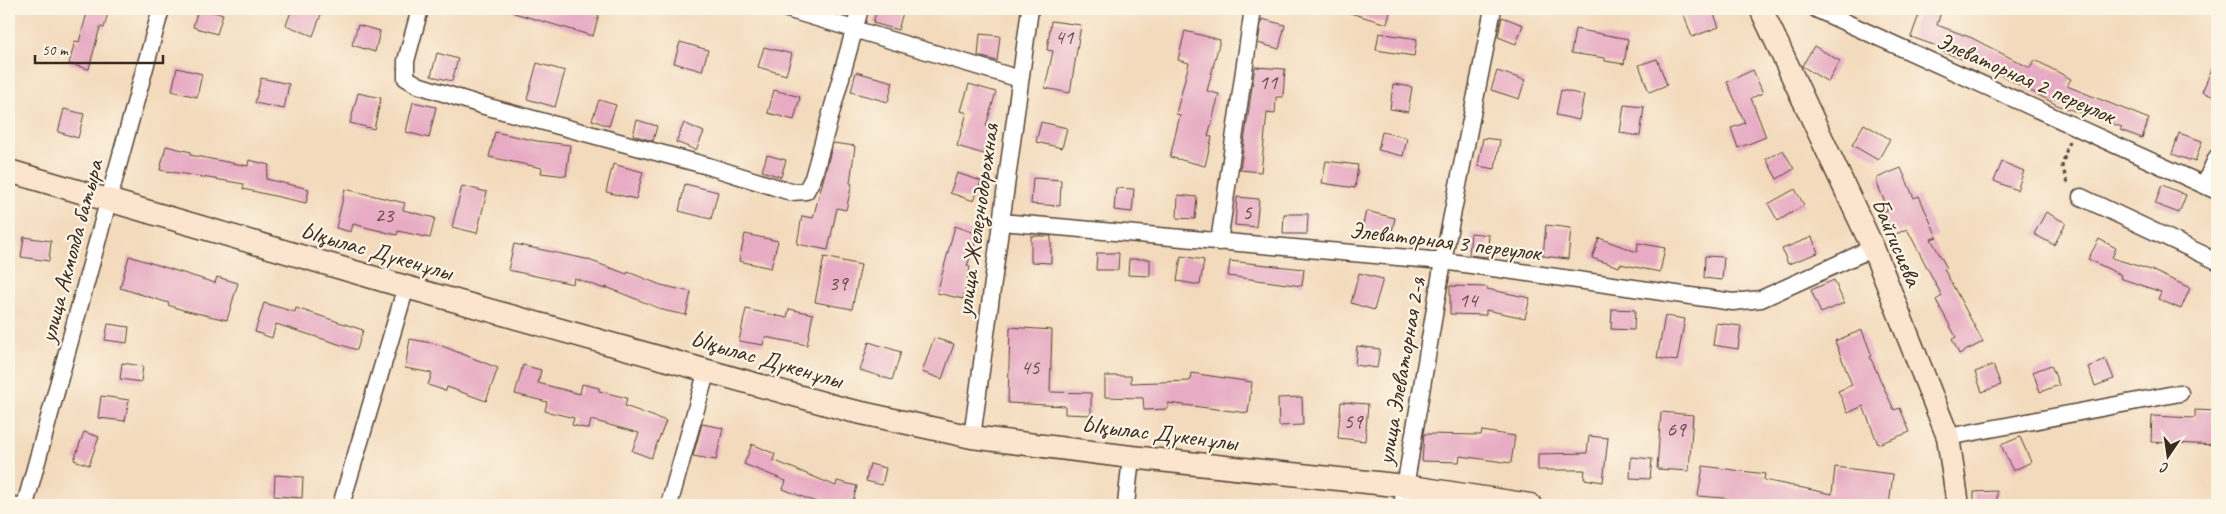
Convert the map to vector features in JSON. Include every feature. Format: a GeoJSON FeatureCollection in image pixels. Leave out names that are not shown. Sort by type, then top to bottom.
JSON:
{"type":"FeatureCollection","features":[{"type":"Feature","properties":{"kind":"street","name":"улица Акмолда батыра"},"geometry":{"type":"LineString","coordinates":[[25,505],[110,202],[161,9]]}},
{"type":"Feature","properties":{"kind":"street"},"geometry":{"type":"LineString","coordinates":[[420,9],[406,61],[406,78],[418,85],[481,105],[708,166],[791,192],[806,191],[813,178],[860,9]]}},
{"type":"Feature","properties":{"kind":"street"},"geometry":{"type":"LineString","coordinates":[[787,9],[856,28],[1020,79]]}},
{"type":"Feature","properties":{"kind":"street","name":"улица Железнодорожная"},"geometry":{"type":"LineString","coordinates":[[972,437],[1030,9]]}},
{"type":"Feature","properties":{"kind":"street"},"geometry":{"type":"LineString","coordinates":[[1219,242],[1253,9]]}},
{"type":"Feature","properties":{"kind":"street","name":"улица Элеваторная 2-я"},"geometry":{"type":"LineString","coordinates":[[1404,496],[1443,261],[1493,9]]}},
{"type":"Feature","properties":{"kind":"street","name":"Байгисиева"},"geometry":{"type":"LineString","coordinates":[[1761,9],[1873,248],[1948,437],[1958,505]]}},
{"type":"Feature","properties":{"kind":"street","name":"Элеваторная 2 переулок"},"geometry":{"type":"LineString","coordinates":[[1816,9],[2210,188]]}},
{"type":"Feature","properties":{"kind":"street"},"geometry":{"type":"LineString","coordinates":[[2210,188],[2217,157]]}},
{"type":"Feature","properties":{"kind":"street","name":"Ықылас Дүкенұлы"},"geometry":{"type":"LineString","coordinates":[[9,171],[406,287],[848,410],[972,437],[1131,457],[1404,496],[1530,505]]}},
{"type":"Feature","properties":{"kind":"street"},"geometry":{"type":"LineString","coordinates":[[2081,197],[2217,262]]}},
{"type":"Feature","properties":{"kind":"street","name":"Элеваторная 3 переулок"},"geometry":{"type":"LineString","coordinates":[[1001,222],[1443,261],[1733,302],[1761,299],[1873,248]]}},
{"type":"Feature","properties":{"kind":"street"},"geometry":{"type":"LineString","coordinates":[[341,505],[406,287]]}},
{"type":"Feature","properties":{"kind":"street"},"geometry":{"type":"LineString","coordinates":[[669,505],[707,370]]}},
{"type":"Feature","properties":{"kind":"street"},"geometry":{"type":"LineString","coordinates":[[1948,437],[2180,394]]}},
{"type":"Feature","properties":{"kind":"street"},"geometry":{"type":"LineString","coordinates":[[1126,505],[1131,457]]}},
{"type":"Feature","properties":{"kind":"street"},"geometry":{"type":"LineString","coordinates":[[9,504],[13,505]]}},
{"type":"Feature","properties":{"kind":"path"},"geometry":{"type":"LineString","coordinates":[[2073,126],[2062,166],[2069,187],[2081,197]]}},
{"type":"Feature","properties":{"kind":"building"},"geometry":{"type":"Polygon","coordinates":[[[88,9],[109,9],[104,28],[100,27],[89,69],[69,64],[75,41],[79,42],[88,9]]]}},
{"type":"Feature","properties":{"kind":"building"},"geometry":{"type":"Polygon","coordinates":[[[198,9],[223,14],[217,34],[193,27],[198,9]]]}},
{"type":"Feature","properties":{"kind":"building"},"geometry":{"type":"Polygon","coordinates":[[[292,9],[323,9],[313,36],[286,25],[292,9]]]}},
{"type":"Feature","properties":{"kind":"building"},"geometry":{"type":"Polygon","coordinates":[[[514,9],[579,9],[599,15],[593,36],[514,13],[514,9]]]}},
{"type":"Feature","properties":{"kind":"building"},"geometry":{"type":"Polygon","coordinates":[[[877,9],[904,9],[898,30],[873,23],[877,9]]]}},
{"type":"Feature","properties":{"kind":"building"},"geometry":{"type":"Polygon","coordinates":[[[1348,9],[1391,9],[1387,24],[1347,12],[1348,9]]]}},
{"type":"Feature","properties":{"kind":"building"},"geometry":{"type":"Polygon","coordinates":[[[1691,9],[1712,9],[1719,27],[1692,37],[1683,12],[1691,9]]]}},
{"type":"Feature","properties":{"kind":"building"},"geometry":{"type":"Polygon","coordinates":[[[1921,9],[1941,12],[1937,25],[1972,38],[2030,68],[2035,60],[2071,79],[2067,86],[2149,119],[2142,138],[2120,130],[2122,127],[2057,105],[1966,56],[1965,60],[1943,52],[1945,49],[1911,37],[1921,9]]]}},
{"type":"Feature","properties":{"kind":"building"},"geometry":{"type":"Polygon","coordinates":[[[1502,17],[1523,25],[1516,44],[1498,37],[1502,17]]]}},
{"type":"Feature","properties":{"kind":"building"},"geometry":{"type":"Polygon","coordinates":[[[1262,19],[1285,25],[1279,49],[1258,43],[1262,19]]]}},
{"type":"Feature","properties":{"kind":"building"},"geometry":{"type":"Polygon","coordinates":[[[1051,21],[1081,25],[1070,93],[1045,88],[1053,51],[1047,50],[1051,21]]]}},
{"type":"Feature","properties":{"kind":"building"},"geometry":{"type":"Polygon","coordinates":[[[358,25],[380,31],[375,52],[352,45],[358,25]]]}},
{"type":"Feature","properties":{"kind":"building"},"geometry":{"type":"Polygon","coordinates":[[[1575,29],[1628,39],[1624,64],[1605,61],[1605,58],[1571,53],[1575,29]]]}},
{"type":"Feature","properties":{"kind":"building"},"geometry":{"type":"Polygon","coordinates":[[[1185,31],[1220,40],[1207,91],[1219,94],[1208,136],[1212,137],[1205,166],[1170,157],[1180,115],[1176,114],[1189,63],[1178,60],[1185,31]]]}},
{"type":"Feature","properties":{"kind":"building"},"geometry":{"type":"Polygon","coordinates":[[[1379,33],[1417,39],[1414,56],[1376,50],[1379,33]]]}},
{"type":"Feature","properties":{"kind":"building"},"geometry":{"type":"Polygon","coordinates":[[[980,34],[1000,36],[997,61],[978,56],[980,34]]]}},
{"type":"Feature","properties":{"kind":"building"},"geometry":{"type":"Polygon","coordinates":[[[680,42],[708,50],[702,71],[674,63],[680,42]]]}},
{"type":"Feature","properties":{"kind":"building"},"geometry":{"type":"Polygon","coordinates":[[[1814,46],[1840,61],[1828,82],[1802,66],[1814,46]]]}},
{"type":"Feature","properties":{"kind":"building"},"geometry":{"type":"Polygon","coordinates":[[[764,47],[792,54],[786,75],[758,67],[764,47]]]}},
{"type":"Feature","properties":{"kind":"building"},"geometry":{"type":"Polygon","coordinates":[[[437,53],[458,59],[452,81],[431,76],[437,53]]]}},
{"type":"Feature","properties":{"kind":"building"},"geometry":{"type":"Polygon","coordinates":[[[2217,57],[2217,98],[2202,92],[2217,57]]]}},
{"type":"Feature","properties":{"kind":"building"},"geometry":{"type":"Polygon","coordinates":[[[1657,59],[1667,85],[1649,92],[1639,65],[1657,59]]]}},
{"type":"Feature","properties":{"kind":"building"},"geometry":{"type":"Polygon","coordinates":[[[537,63],[565,71],[555,107],[527,99],[537,63]]]}},
{"type":"Feature","properties":{"kind":"building"},"geometry":{"type":"Polygon","coordinates":[[[1255,67],[1285,69],[1283,97],[1276,97],[1275,114],[1267,113],[1261,172],[1240,170],[1255,67]]]}},
{"type":"Feature","properties":{"kind":"building"},"geometry":{"type":"Polygon","coordinates":[[[177,68],[202,74],[197,97],[172,91],[177,68]]]}},
{"type":"Feature","properties":{"kind":"building"},"geometry":{"type":"Polygon","coordinates":[[[1753,70],[1763,93],[1751,98],[1766,137],[1738,148],[1731,128],[1745,123],[1727,82],[1753,70]]]}},
{"type":"Feature","properties":{"kind":"building"},"geometry":{"type":"Polygon","coordinates":[[[1497,71],[1525,80],[1519,99],[1491,90],[1497,71]]]}},
{"type":"Feature","properties":{"kind":"building"},"geometry":{"type":"Polygon","coordinates":[[[856,72],[893,82],[888,102],[851,92],[856,72]]]}},
{"type":"Feature","properties":{"kind":"building"},"geometry":{"type":"Polygon","coordinates":[[[261,78],[289,84],[284,109],[255,103],[261,78]]]}},
{"type":"Feature","properties":{"kind":"building"},"geometry":{"type":"Polygon","coordinates":[[[969,84],[996,92],[986,126],[992,127],[984,154],[957,146],[967,113],[961,111],[969,84]]]}},
{"type":"Feature","properties":{"kind":"building"},"geometry":{"type":"Polygon","coordinates":[[[1393,84],[1412,87],[1408,112],[1390,109],[1393,84]]]}},
{"type":"Feature","properties":{"kind":"building"},"geometry":{"type":"Polygon","coordinates":[[[774,90],[800,97],[794,120],[768,113],[774,90]]]}},
{"type":"Feature","properties":{"kind":"building"},"geometry":{"type":"Polygon","coordinates":[[[1561,90],[1584,95],[1579,120],[1556,115],[1561,90]]]}},
{"type":"Feature","properties":{"kind":"building"},"geometry":{"type":"Polygon","coordinates":[[[358,93],[381,98],[374,129],[350,123],[358,93]]]}},
{"type":"Feature","properties":{"kind":"building"},"geometry":{"type":"Polygon","coordinates":[[[599,100],[616,105],[609,126],[592,120],[599,100]]]}},
{"type":"Feature","properties":{"kind":"building"},"geometry":{"type":"Polygon","coordinates":[[[413,102],[436,107],[429,138],[406,132],[413,102]]]}},
{"type":"Feature","properties":{"kind":"building"},"geometry":{"type":"Polygon","coordinates":[[[1624,105],[1644,107],[1640,136],[1620,133],[1624,105]]]}},
{"type":"Feature","properties":{"kind":"building"},"geometry":{"type":"Polygon","coordinates":[[[64,109],[84,114],[78,138],[58,132],[64,109]]]}},
{"type":"Feature","properties":{"kind":"building"},"geometry":{"type":"Polygon","coordinates":[[[637,120],[657,126],[653,141],[633,135],[637,120]]]}},
{"type":"Feature","properties":{"kind":"building"},"geometry":{"type":"Polygon","coordinates":[[[1041,122],[1067,128],[1062,148],[1036,142],[1041,122]]]}},
{"type":"Feature","properties":{"kind":"building"},"geometry":{"type":"Polygon","coordinates":[[[684,123],[704,132],[696,150],[676,142],[684,123]]]}},
{"type":"Feature","properties":{"kind":"building"},"geometry":{"type":"Polygon","coordinates":[[[1864,124],[1890,139],[1878,160],[1852,145],[1864,124]]]}},
{"type":"Feature","properties":{"kind":"building"},"geometry":{"type":"Polygon","coordinates":[[[495,132],[537,141],[570,145],[566,176],[541,173],[542,168],[489,157],[495,132]]]}},
{"type":"Feature","properties":{"kind":"building"},"geometry":{"type":"Polygon","coordinates":[[[1382,132],[1407,138],[1403,156],[1378,150],[1382,132]]]}},
{"type":"Feature","properties":{"kind":"building"},"geometry":{"type":"Polygon","coordinates":[[[2179,133],[2202,141],[2195,162],[2172,154],[2179,133]]]}},
{"type":"Feature","properties":{"kind":"building"},"geometry":{"type":"Polygon","coordinates":[[[1483,138],[1500,140],[1495,169],[1478,166],[1483,138]]]}},
{"type":"Feature","properties":{"kind":"building"},"geometry":{"type":"Polygon","coordinates":[[[833,143],[855,146],[850,183],[852,184],[846,210],[837,208],[828,250],[797,244],[802,216],[813,218],[833,143]]]}},
{"type":"Feature","properties":{"kind":"building"},"geometry":{"type":"Polygon","coordinates":[[[166,146],[191,152],[190,155],[248,166],[249,160],[269,165],[266,179],[309,189],[306,203],[243,189],[244,184],[160,170],[166,146]]]}},
{"type":"Feature","properties":{"kind":"building"},"geometry":{"type":"Polygon","coordinates":[[[1783,150],[1794,169],[1777,179],[1766,159],[1783,150]]]}},
{"type":"Feature","properties":{"kind":"building"},"geometry":{"type":"Polygon","coordinates":[[[767,155],[786,160],[781,177],[762,171],[767,155]]]}},
{"type":"Feature","properties":{"kind":"building"},"geometry":{"type":"Polygon","coordinates":[[[1326,161],[1358,165],[1355,188],[1322,183],[1326,161]]]}},
{"type":"Feature","properties":{"kind":"building"},"geometry":{"type":"Polygon","coordinates":[[[2002,162],[2024,171],[2017,190],[1994,181],[2002,162]]]}},
{"type":"Feature","properties":{"kind":"building"},"geometry":{"type":"Polygon","coordinates":[[[613,164],[643,172],[636,199],[606,192],[613,164]]]}},
{"type":"Feature","properties":{"kind":"building"},"geometry":{"type":"Polygon","coordinates":[[[1901,168],[1914,198],[1919,196],[1937,237],[1931,239],[1947,268],[1944,269],[1983,342],[1959,354],[1952,339],[1956,337],[1936,300],[1942,296],[1907,229],[1894,235],[1883,212],[1888,210],[1877,183],[1877,178],[1901,168]]]}},
{"type":"Feature","properties":{"kind":"building"},"geometry":{"type":"Polygon","coordinates":[[[957,173],[981,181],[974,201],[950,193],[957,173]]]}},
{"type":"Feature","properties":{"kind":"building"},"geometry":{"type":"Polygon","coordinates":[[[1033,178],[1061,180],[1060,206],[1031,204],[1033,178]]]}},
{"type":"Feature","properties":{"kind":"building"},"geometry":{"type":"Polygon","coordinates":[[[685,184],[718,192],[711,219],[679,211],[685,184]]]}},
{"type":"Feature","properties":{"kind":"building"},"geometry":{"type":"Polygon","coordinates":[[[2162,185],[2186,195],[2179,213],[2155,204],[2162,185]]]}},
{"type":"Feature","properties":{"kind":"building"},"geometry":{"type":"Polygon","coordinates":[[[462,186],[487,192],[477,233],[452,227],[462,186]]]}},
{"type":"Feature","properties":{"kind":"building"},"geometry":{"type":"Polygon","coordinates":[[[1116,188],[1134,189],[1132,212],[1114,210],[1116,188]]]}},
{"type":"Feature","properties":{"kind":"building"},"geometry":{"type":"Polygon","coordinates":[[[345,189],[405,203],[403,210],[435,218],[430,238],[398,231],[397,235],[353,224],[351,232],[336,228],[345,189]]]}},
{"type":"Feature","properties":{"kind":"building"},"geometry":{"type":"Polygon","coordinates":[[[1795,189],[1804,205],[1778,221],[1768,204],[1795,189]]]}},
{"type":"Feature","properties":{"kind":"building"},"geometry":{"type":"Polygon","coordinates":[[[1178,195],[1197,197],[1195,219],[1177,218],[1178,195]]]}},
{"type":"Feature","properties":{"kind":"building"},"geometry":{"type":"Polygon","coordinates":[[[1237,197],[1259,199],[1256,227],[1235,225],[1237,197]]]}},
{"type":"Feature","properties":{"kind":"building"},"geometry":{"type":"Polygon","coordinates":[[[1366,211],[1395,218],[1390,240],[1361,233],[1366,211]]]}},
{"type":"Feature","properties":{"kind":"building"},"geometry":{"type":"Polygon","coordinates":[[[2046,212],[2066,223],[2054,245],[2034,234],[2046,212]]]}},
{"type":"Feature","properties":{"kind":"building"},"geometry":{"type":"Polygon","coordinates":[[[1284,214],[1308,214],[1307,234],[1283,234],[1284,214]]]}},
{"type":"Feature","properties":{"kind":"building"},"geometry":{"type":"Polygon","coordinates":[[[1546,225],[1571,228],[1568,259],[1543,256],[1546,225]]]}},
{"type":"Feature","properties":{"kind":"building"},"geometry":{"type":"Polygon","coordinates":[[[955,226],[978,234],[967,266],[970,267],[963,299],[937,293],[955,226]]]}},
{"type":"Feature","properties":{"kind":"building"},"geometry":{"type":"Polygon","coordinates":[[[1471,233],[1489,235],[1487,257],[1469,255],[1471,233]]]}},
{"type":"Feature","properties":{"kind":"building"},"geometry":{"type":"Polygon","coordinates":[[[745,234],[778,241],[771,268],[739,261],[745,234]]]}},
{"type":"Feature","properties":{"kind":"building"},"geometry":{"type":"Polygon","coordinates":[[[1031,236],[1051,236],[1051,263],[1031,262],[1031,236]]]}},
{"type":"Feature","properties":{"kind":"building"},"geometry":{"type":"Polygon","coordinates":[[[24,237],[51,241],[49,261],[21,257],[24,237]]]}},
{"type":"Feature","properties":{"kind":"building"},"geometry":{"type":"Polygon","coordinates":[[[1812,237],[1818,253],[1788,264],[1782,249],[1812,237]]]}},
{"type":"Feature","properties":{"kind":"building"},"geometry":{"type":"Polygon","coordinates":[[[1599,238],[1637,252],[1638,243],[1665,248],[1660,272],[1620,264],[1619,267],[1592,258],[1599,238]]]}},
{"type":"Feature","properties":{"kind":"building"},"geometry":{"type":"Polygon","coordinates":[[[2099,239],[2116,248],[2112,258],[2151,270],[2190,288],[2181,309],[2158,299],[2161,292],[2120,278],[2121,275],[2088,259],[2099,239]]]}},
{"type":"Feature","properties":{"kind":"building"},"geometry":{"type":"Polygon","coordinates":[[[514,244],[586,259],[661,285],[691,292],[686,315],[666,311],[606,287],[605,289],[574,278],[573,284],[508,270],[514,244]]]}},
{"type":"Feature","properties":{"kind":"building"},"geometry":{"type":"Polygon","coordinates":[[[1097,253],[1119,253],[1118,270],[1096,270],[1097,253]]]}},
{"type":"Feature","properties":{"kind":"building"},"geometry":{"type":"Polygon","coordinates":[[[129,256],[215,283],[217,277],[238,283],[227,320],[183,310],[168,305],[169,303],[120,288],[129,256]]]}},
{"type":"Feature","properties":{"kind":"building"},"geometry":{"type":"Polygon","coordinates":[[[1181,256],[1204,260],[1200,285],[1177,281],[1181,256]]]}},
{"type":"Feature","properties":{"kind":"building"},"geometry":{"type":"Polygon","coordinates":[[[1705,256],[1724,257],[1722,280],[1704,278],[1705,256]]]}},
{"type":"Feature","properties":{"kind":"building"},"geometry":{"type":"Polygon","coordinates":[[[824,257],[861,265],[852,309],[815,302],[824,257]]]}},
{"type":"Feature","properties":{"kind":"building"},"geometry":{"type":"Polygon","coordinates":[[[1129,259],[1150,259],[1150,276],[1128,275],[1129,259]]]}},
{"type":"Feature","properties":{"kind":"building"},"geometry":{"type":"Polygon","coordinates":[[[1230,261],[1304,269],[1302,286],[1228,276],[1230,261]]]}},
{"type":"Feature","properties":{"kind":"building"},"geometry":{"type":"Polygon","coordinates":[[[1359,273],[1383,279],[1374,310],[1351,303],[1359,273]]]}},
{"type":"Feature","properties":{"kind":"building"},"geometry":{"type":"Polygon","coordinates":[[[1834,280],[1844,303],[1821,313],[1811,290],[1834,280]]]}},
{"type":"Feature","properties":{"kind":"building"},"geometry":{"type":"Polygon","coordinates":[[[1450,286],[1487,287],[1487,289],[1530,298],[1525,318],[1486,310],[1486,315],[1450,314],[1450,286]]]}},
{"type":"Feature","properties":{"kind":"building"},"geometry":{"type":"Polygon","coordinates":[[[264,303],[295,312],[296,308],[363,330],[357,350],[276,324],[272,338],[255,332],[264,303]]]}},
{"type":"Feature","properties":{"kind":"building"},"geometry":{"type":"Polygon","coordinates":[[[746,309],[787,318],[789,309],[813,314],[807,345],[765,337],[763,345],[739,341],[746,309]]]}},
{"type":"Feature","properties":{"kind":"building"},"geometry":{"type":"Polygon","coordinates":[[[1612,309],[1635,310],[1634,330],[1611,329],[1612,309]]]}},
{"type":"Feature","properties":{"kind":"building"},"geometry":{"type":"Polygon","coordinates":[[[1665,316],[1685,319],[1677,361],[1657,358],[1665,316]]]}},
{"type":"Feature","properties":{"kind":"building"},"geometry":{"type":"Polygon","coordinates":[[[1716,323],[1741,326],[1738,349],[1713,345],[1716,323]]]}},
{"type":"Feature","properties":{"kind":"building"},"geometry":{"type":"Polygon","coordinates":[[[108,324],[129,327],[127,343],[105,340],[108,324]]]}},
{"type":"Feature","properties":{"kind":"building"},"geometry":{"type":"Polygon","coordinates":[[[1010,327],[1052,330],[1050,392],[1091,393],[1091,415],[1065,414],[1065,406],[1008,403],[1010,327]]]}},
{"type":"Feature","properties":{"kind":"building"},"geometry":{"type":"Polygon","coordinates":[[[1862,330],[1872,356],[1870,357],[1894,410],[1900,408],[1910,432],[1878,444],[1863,406],[1848,413],[1838,391],[1852,385],[1835,341],[1862,330]]]}},
{"type":"Feature","properties":{"kind":"building"},"geometry":{"type":"Polygon","coordinates":[[[934,338],[954,344],[942,379],[922,372],[934,338]]]}},
{"type":"Feature","properties":{"kind":"building"},"geometry":{"type":"Polygon","coordinates":[[[410,339],[437,344],[498,368],[486,401],[447,387],[446,391],[428,385],[432,373],[405,368],[410,339]]]}},
{"type":"Feature","properties":{"kind":"building"},"geometry":{"type":"Polygon","coordinates":[[[869,342],[901,352],[892,380],[860,370],[869,342]]]}},
{"type":"Feature","properties":{"kind":"building"},"geometry":{"type":"Polygon","coordinates":[[[1357,346],[1380,349],[1377,368],[1355,365],[1357,346]]]}},
{"type":"Feature","properties":{"kind":"building"},"geometry":{"type":"Polygon","coordinates":[[[2106,359],[2114,379],[2095,386],[2088,367],[2106,359]]]}},
{"type":"Feature","properties":{"kind":"building"},"geometry":{"type":"Polygon","coordinates":[[[122,363],[143,366],[141,382],[120,379],[122,363]]]}},
{"type":"Feature","properties":{"kind":"building"},"geometry":{"type":"Polygon","coordinates":[[[523,365],[541,370],[538,383],[580,394],[582,384],[599,388],[599,391],[627,398],[625,406],[666,421],[651,458],[632,451],[639,433],[591,420],[589,429],[572,425],[574,418],[545,411],[547,402],[515,394],[523,365]]]}},
{"type":"Feature","properties":{"kind":"building"},"geometry":{"type":"Polygon","coordinates":[[[1993,365],[2001,385],[1982,392],[1975,372],[1993,365]]]}},
{"type":"Feature","properties":{"kind":"building"},"geometry":{"type":"Polygon","coordinates":[[[2051,365],[2059,385],[2040,392],[2033,372],[2051,365]]]}},
{"type":"Feature","properties":{"kind":"building"},"geometry":{"type":"Polygon","coordinates":[[[1191,373],[1252,382],[1248,413],[1168,403],[1168,409],[1144,410],[1143,398],[1105,397],[1105,376],[1131,376],[1131,383],[1190,381],[1191,373]]]}},
{"type":"Feature","properties":{"kind":"building"},"geometry":{"type":"Polygon","coordinates":[[[101,396],[129,400],[125,421],[98,418],[101,396]]]}},
{"type":"Feature","properties":{"kind":"building"},"geometry":{"type":"Polygon","coordinates":[[[1302,397],[1303,425],[1279,426],[1278,398],[1302,397]]]}},
{"type":"Feature","properties":{"kind":"building"},"geometry":{"type":"Polygon","coordinates":[[[1341,402],[1368,404],[1365,441],[1338,438],[1341,402]]]}},
{"type":"Feature","properties":{"kind":"building"},"geometry":{"type":"Polygon","coordinates":[[[2195,410],[2217,411],[2217,445],[2151,442],[2152,416],[2195,418],[2195,410]]]}},
{"type":"Feature","properties":{"kind":"building"},"geometry":{"type":"Polygon","coordinates":[[[1661,412],[1693,415],[1689,471],[1657,469],[1661,412]]]}},
{"type":"Feature","properties":{"kind":"building"},"geometry":{"type":"Polygon","coordinates":[[[702,424],[723,428],[716,460],[693,456],[702,424]]]}},
{"type":"Feature","properties":{"kind":"building"},"geometry":{"type":"Polygon","coordinates":[[[1482,431],[1515,436],[1511,463],[1460,456],[1459,462],[1422,461],[1424,434],[1481,435],[1482,431]]]}},
{"type":"Feature","properties":{"kind":"building"},"geometry":{"type":"Polygon","coordinates":[[[84,432],[99,437],[89,465],[74,460],[84,432]]]}},
{"type":"Feature","properties":{"kind":"building"},"geometry":{"type":"Polygon","coordinates":[[[1589,436],[1608,438],[1603,482],[1584,479],[1585,470],[1538,470],[1538,454],[1587,453],[1589,436]]]}},
{"type":"Feature","properties":{"kind":"building"},"geometry":{"type":"Polygon","coordinates":[[[2020,437],[2031,462],[2013,471],[2001,445],[2020,437]]]}},
{"type":"Feature","properties":{"kind":"building"},"geometry":{"type":"Polygon","coordinates":[[[752,444],[775,454],[773,460],[836,486],[837,481],[857,486],[852,505],[823,505],[783,489],[786,481],[744,464],[752,444]]]}},
{"type":"Feature","properties":{"kind":"building"},"geometry":{"type":"Polygon","coordinates":[[[1631,457],[1652,459],[1650,479],[1630,478],[1631,457]]]}},
{"type":"Feature","properties":{"kind":"building"},"geometry":{"type":"Polygon","coordinates":[[[870,464],[886,468],[882,485],[866,481],[870,464]]]}},
{"type":"Feature","properties":{"kind":"building"},"geometry":{"type":"Polygon","coordinates":[[[1703,466],[1765,474],[1764,480],[1832,494],[1835,467],[1893,474],[1889,505],[1759,505],[1723,498],[1698,496],[1703,466]]]}},
{"type":"Feature","properties":{"kind":"building"},"geometry":{"type":"Polygon","coordinates":[[[275,475],[303,477],[302,498],[274,496],[275,475]]]}},
{"type":"Feature","properties":{"kind":"building"},"geometry":{"type":"Polygon","coordinates":[[[1997,491],[1997,505],[1974,505],[1974,492],[1997,491]]]}}]}
